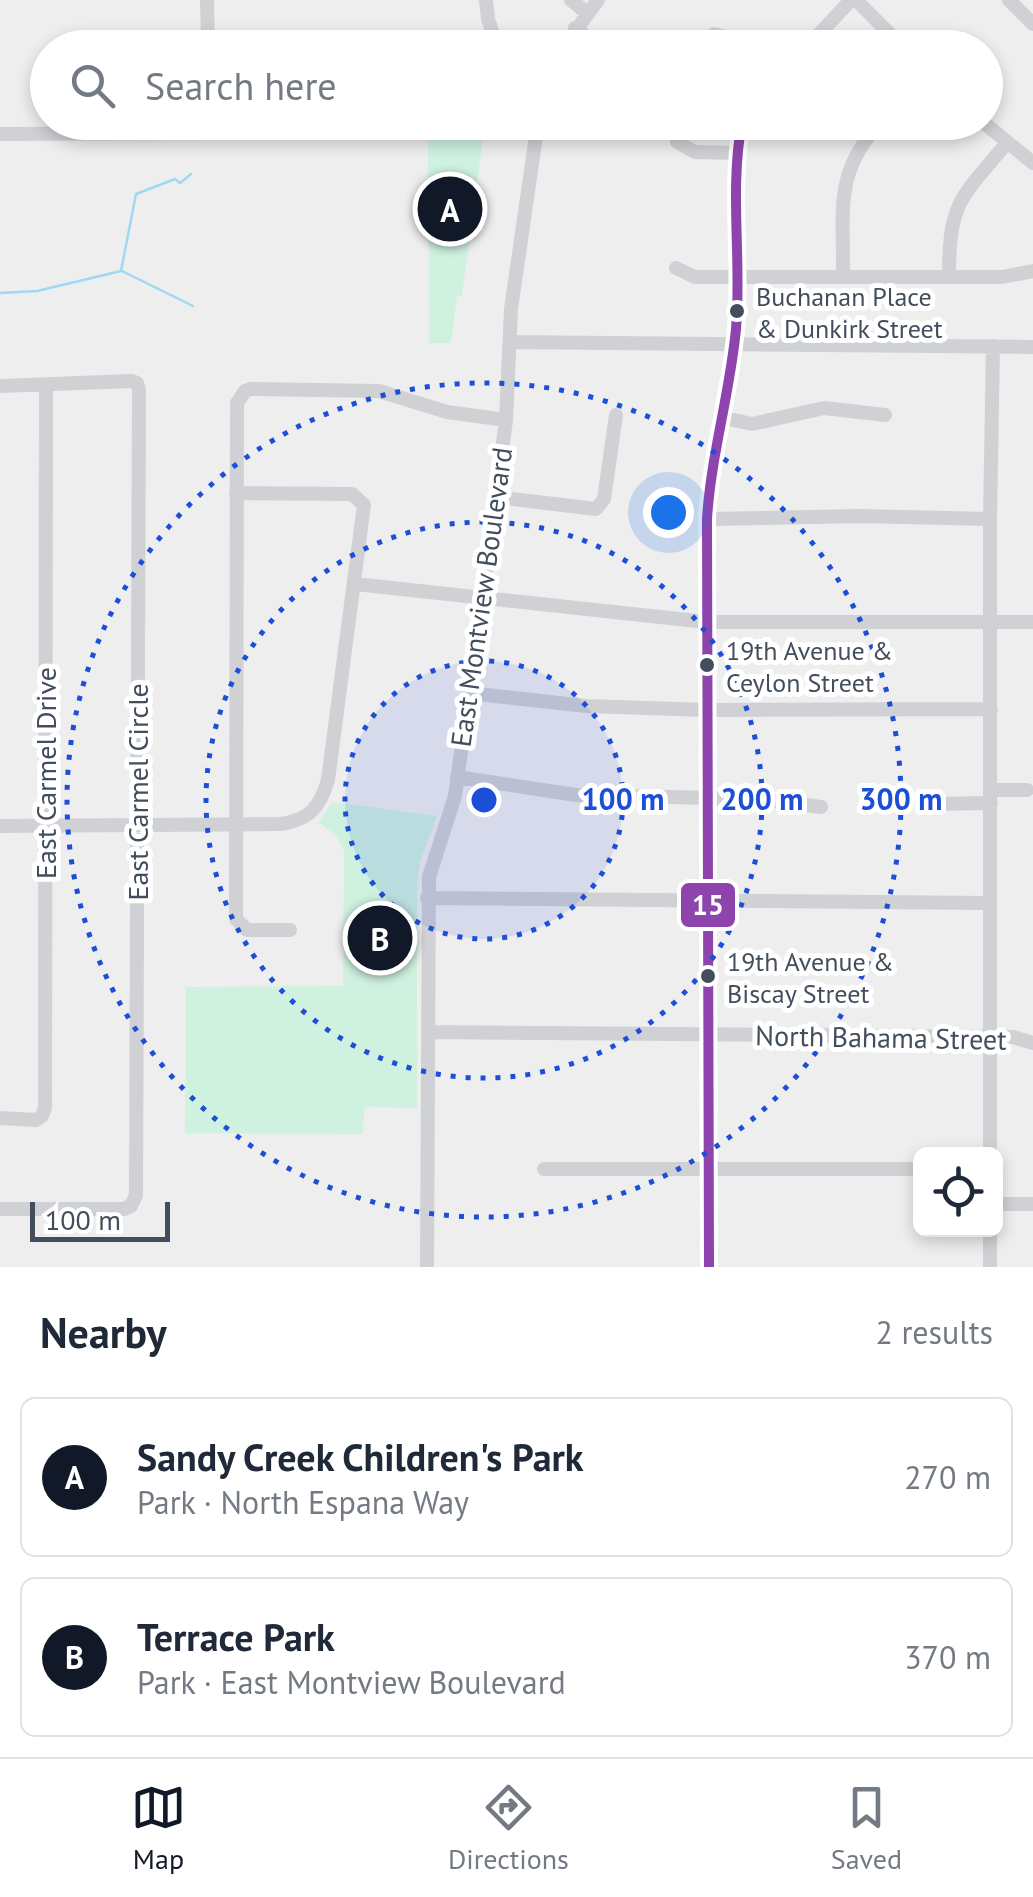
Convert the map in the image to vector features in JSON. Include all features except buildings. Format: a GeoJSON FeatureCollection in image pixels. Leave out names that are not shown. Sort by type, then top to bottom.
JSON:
{"type":"FeatureCollection","features":[{"type":"Feature","properties":{"kind":"street"},"geometry":{"type":"LineString","coordinates":[[208,0],[208,30]]}},
{"type":"Feature","properties":{"kind":"street"},"geometry":{"type":"LineString","coordinates":[[486,0],[492,30]]}},
{"type":"Feature","properties":{"kind":"street"},"geometry":{"type":"LineString","coordinates":[[571,0],[587,12]]}},
{"type":"Feature","properties":{"kind":"street"},"geometry":{"type":"LineString","coordinates":[[578,30],[575,28],[598,0]]}},
{"type":"Feature","properties":{"kind":"street"},"geometry":{"type":"LineString","coordinates":[[824,30],[854,0],[885,30]]}},
{"type":"Feature","properties":{"kind":"street"},"geometry":{"type":"LineString","coordinates":[[1009,0],[1033,24]]}},
{"type":"Feature","properties":{"kind":"street"},"geometry":{"type":"LineString","coordinates":[[0,134],[30,133]]}},
{"type":"Feature","properties":{"kind":"street","name":"East Montview Boulevard"},"geometry":{"type":"LineString","coordinates":[[427,1267],[427,898],[432,860],[452,805],[457,777],[506,420],[512,309],[535,140]]}},
{"type":"Feature","properties":{"kind":"street"},"geometry":{"type":"LineString","coordinates":[[709,1267],[706,519],[710,461],[734,343],[740,140]]}},
{"type":"Feature","properties":{"kind":"street"},"geometry":{"type":"LineString","coordinates":[[843,276],[846,177],[865,140]]}},
{"type":"Feature","properties":{"kind":"street"},"geometry":{"type":"LineString","coordinates":[[1002,140],[1033,163]]}},
{"type":"Feature","properties":{"kind":"street"},"geometry":{"type":"LineString","coordinates":[[678,142],[695,152],[738,153]]}},
{"type":"Feature","properties":{"kind":"street"},"geometry":{"type":"LineString","coordinates":[[949,276],[949,233],[956,208],[1006,144]]}},
{"type":"Feature","properties":{"kind":"street"},"geometry":{"type":"LineString","coordinates":[[676,268],[694,277],[1002,278],[1033,271]]}},
{"type":"Feature","properties":{"kind":"street"},"geometry":{"type":"LineString","coordinates":[[510,342],[1033,347]]}},
{"type":"Feature","properties":{"kind":"street"},"geometry":{"type":"LineString","coordinates":[[990,1147],[990,519],[994,346]]}},
{"type":"Feature","properties":{"kind":"street","name":"East Carmel Circle"},"geometry":{"type":"LineString","coordinates":[[0,386],[132,382],[137,383],[139,390],[135,1201],[124,1209],[0,1209]]}},
{"type":"Feature","properties":{"kind":"street","name":"East Carmel Drive"},"geometry":{"type":"LineString","coordinates":[[0,1118],[36,1120],[45,1108],[46,385]]}},
{"type":"Feature","properties":{"kind":"street"},"geometry":{"type":"LineString","coordinates":[[290,930],[247,930],[238,924],[236,403],[245,392],[379,391],[447,412],[506,420]]}},
{"type":"Feature","properties":{"kind":"street"},"geometry":{"type":"LineString","coordinates":[[720,417],[752,424],[824,408],[885,414]]}},
{"type":"Feature","properties":{"kind":"street"},"geometry":{"type":"LineString","coordinates":[[494,497],[596,509],[604,499],[616,414]]}},
{"type":"Feature","properties":{"kind":"street"},"geometry":{"type":"LineString","coordinates":[[0,826],[294,822],[320,804],[328,780],[364,508],[361,498],[341,493],[236,493]]}},
{"type":"Feature","properties":{"kind":"street"},"geometry":{"type":"LineString","coordinates":[[706,519],[990,519]]}},
{"type":"Feature","properties":{"kind":"street"},"geometry":{"type":"LineString","coordinates":[[355,584],[706,622],[1033,622]]}},
{"type":"Feature","properties":{"kind":"street"},"geometry":{"type":"LineString","coordinates":[[468,693],[586,706],[706,710],[991,709]]}},
{"type":"Feature","properties":{"kind":"street"},"geometry":{"type":"LineString","coordinates":[[457,777],[576,794],[760,799],[821,807]]}},
{"type":"Feature","properties":{"kind":"street"},"geometry":{"type":"LineString","coordinates":[[927,804],[1027,790]]}},
{"type":"Feature","properties":{"kind":"street"},"geometry":{"type":"LineString","coordinates":[[427,898],[990,903]]}},
{"type":"Feature","properties":{"kind":"street","name":"North Bahama Street"},"geometry":{"type":"LineString","coordinates":[[428,1032],[1013,1037],[1033,1044]]}},
{"type":"Feature","properties":{"kind":"street"},"geometry":{"type":"LineString","coordinates":[[544,1169],[913,1169]]}},
{"type":"Feature","properties":{"kind":"street"},"geometry":{"type":"LineString","coordinates":[[1003,1204],[1033,1204]]}},
{"type":"Feature","properties":{"kind":"street"},"geometry":{"type":"LineString","coordinates":[[990,1237],[990,1267]]}},
{"type":"Feature","properties":{"kind":"green space"},"geometry":{"type":"Polygon","coordinates":[[[428,140],[483,140],[462,296],[457,296],[451,343],[429,343],[428,140]]]}},
{"type":"Feature","properties":{"kind":"green space"},"geometry":{"type":"Polygon","coordinates":[[[332,802],[437,816],[420,861],[417,884],[417,1108],[364,1107],[363,1134],[185,1133],[186,987],[343,986],[344,851],[337,837],[319,822],[332,802]]]}},
{"type":"Feature","properties":{"kind":"waterway"},"geometry":{"type":"LineString","coordinates":[[0,293],[37,291],[121,271],[136,194],[175,179],[180,183],[191,174]]}},
{"type":"Feature","properties":{"kind":"waterway"},"geometry":{"type":"LineString","coordinates":[[122,271],[193,306]]}},
{"type":"Feature","properties":{"kind":"transit line","name":"15"},"geometry":{"type":"LineString","coordinates":[[709,1267],[707,519],[736,329],[739,140]]}},
{"type":"Feature","properties":{"kind":"place","name":"Sandy Creek Children's Park"},"geometry":{"type":"Point","coordinates":[450,209]}},
{"type":"Feature","properties":{"kind":"place","name":"Buchanan Place & Dunkirk Street"},"geometry":{"type":"Point","coordinates":[737,311]}},
{"type":"Feature","properties":{"kind":"place","name":"19th Avenue & Ceylon Street"},"geometry":{"type":"Point","coordinates":[707,665]}},
{"type":"Feature","properties":{"kind":"place","name":"Terrace Park"},"geometry":{"type":"Point","coordinates":[380,938]}},
{"type":"Feature","properties":{"kind":"place","name":"19th Avenue & Biscay Street"},"geometry":{"type":"Point","coordinates":[708,976]}}]}
